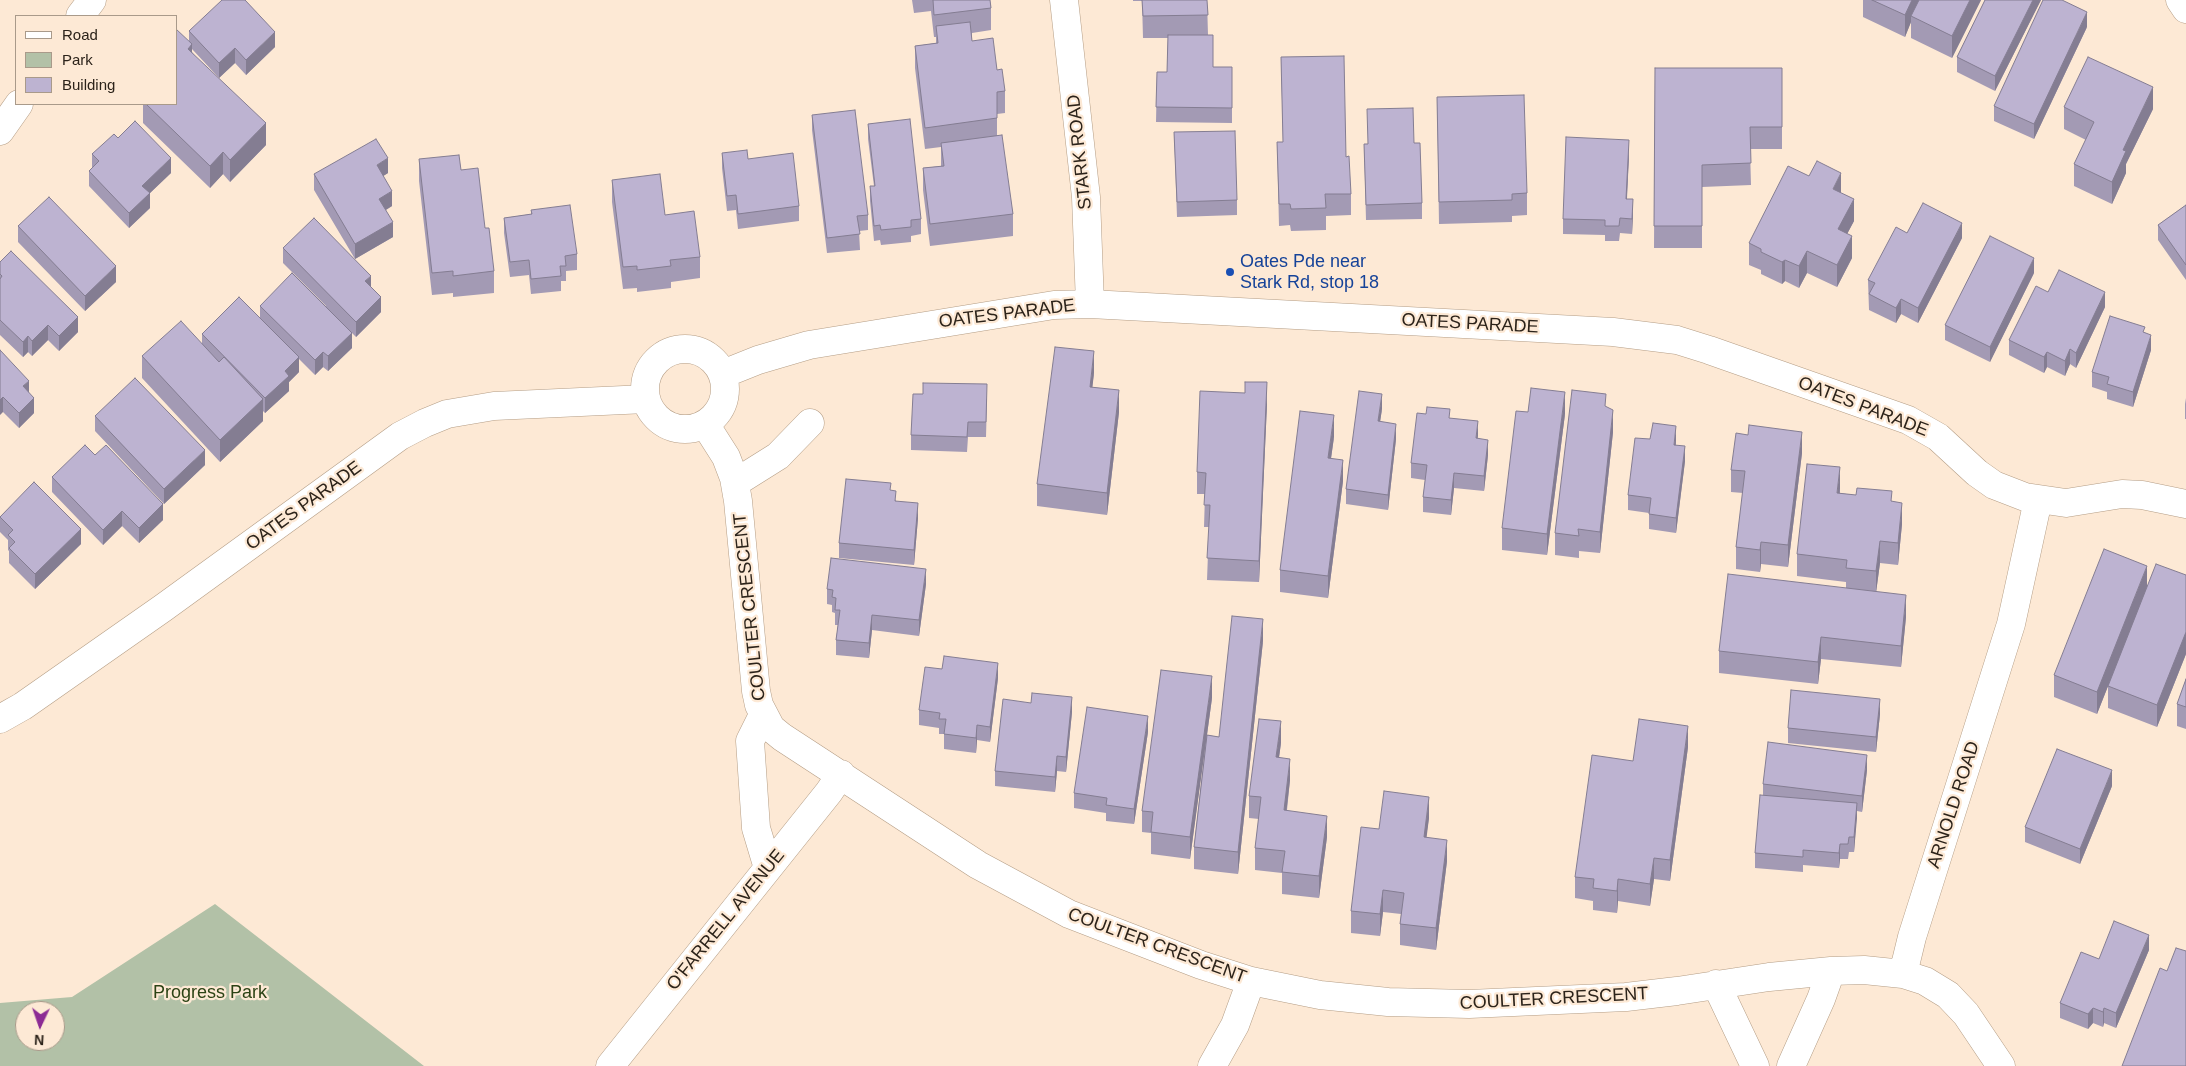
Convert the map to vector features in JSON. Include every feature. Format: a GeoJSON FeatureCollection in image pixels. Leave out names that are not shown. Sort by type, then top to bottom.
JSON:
{"type":"FeatureCollection","features":[{"type":"Feature","properties":{"kind":"street"},"geometry":{"type":"LineString","coordinates":[[81,15],[92,0]]}},
{"type":"Feature","properties":{"kind":"street","name":"STARK ROAD"},"geometry":{"type":"LineString","coordinates":[[1064,0],[1086,197],[1090,304]]}},
{"type":"Feature","properties":{"kind":"street"},"geometry":{"type":"LineString","coordinates":[[2180,0],[2186,9]]}},
{"type":"Feature","properties":{"kind":"street"},"geometry":{"type":"LineString","coordinates":[[0,131],[18,105]]}},
{"type":"Feature","properties":{"kind":"street","name":"OATES PARADE"},"geometry":{"type":"LineString","coordinates":[[723,374],[758,360],[818,343],[1018,309],[1054,305],[1090,304],[1604,332],[1677,340],[1908,420],[1938,437],[1977,473],[1994,485],[2011,493],[2038,500],[2066,503],[2122,494],[2142,495],[2186,504]]}},
{"type":"Feature","properties":{"kind":"street"},"geometry":{"type":"LineString","coordinates":[[679,350],[693,350],[706,354],[716,363],[723,374],[726,386],[725,397],[715,417],[705,424],[688,429],[670,426],[659,420],[651,411],[646,399],[645,386],[648,373],[656,362],[667,354],[679,350]]}},
{"type":"Feature","properties":{"kind":"street","name":"OATES PARADE"},"geometry":{"type":"LineString","coordinates":[[0,719],[23,706],[148,619],[400,436],[425,423],[455,412],[494,406],[646,399]]}},
{"type":"Feature","properties":{"kind":"street"},"geometry":{"type":"LineString","coordinates":[[735,483],[778,456],[810,423]]}},
{"type":"Feature","properties":{"kind":"street","name":"COULTER CRESCENT"},"geometry":{"type":"LineString","coordinates":[[705,424],[726,457],[735,483],[756,691],[763,715],[771,728],[978,865],[1027,893],[1087,921],[1202,965],[1251,981],[1320,994],[1388,1002],[1469,1004],[1626,997],[1716,984],[1831,971],[1864,970],[1902,974]]}},
{"type":"Feature","properties":{"kind":"street","name":"ARNOLD ROAD"},"geometry":{"type":"LineString","coordinates":[[1902,974],[2011,624],[2038,500]]}},
{"type":"Feature","properties":{"kind":"street"},"geometry":{"type":"LineString","coordinates":[[763,715],[750,741],[756,828],[768,868]]}},
{"type":"Feature","properties":{"kind":"street","name":"O'FARRELL AVENUE"},"geometry":{"type":"LineString","coordinates":[[610,1066],[841,774]]}},
{"type":"Feature","properties":{"kind":"street"},"geometry":{"type":"LineString","coordinates":[[1791,1066],[1822,999],[1831,971]]}},
{"type":"Feature","properties":{"kind":"street"},"geometry":{"type":"LineString","coordinates":[[1902,974],[1925,981],[1948,996],[1966,1014],[2001,1066]]}},
{"type":"Feature","properties":{"kind":"street"},"geometry":{"type":"LineString","coordinates":[[1212,1066],[1219,1057],[1235,1025],[1251,981]]}},
{"type":"Feature","properties":{"kind":"street"},"geometry":{"type":"LineString","coordinates":[[1716,984],[1755,1066]]}},
{"type":"Feature","properties":{"kind":"green space","name":"Progress Park"},"geometry":{"type":"Polygon","coordinates":[[[215,904],[424,1066],[0,1066],[0,1003],[15,1002],[15,1051],[65,1051],[65,1001],[24,1001],[72,997],[215,904]]]}},
{"type":"Feature","properties":{"kind":"building"},"geometry":{"type":"Polygon","coordinates":[[[222,0],[245,0],[275,32],[246,60],[235,48],[219,63],[189,31],[222,0]]]}},
{"type":"Feature","properties":{"kind":"building"},"geometry":{"type":"Polygon","coordinates":[[[933,0],[990,0],[991,8],[934,15],[933,0]]]}},
{"type":"Feature","properties":{"kind":"building"},"geometry":{"type":"Polygon","coordinates":[[[1142,0],[1207,0],[1208,15],[1143,16],[1142,0]]]}},
{"type":"Feature","properties":{"kind":"building"},"geometry":{"type":"Polygon","coordinates":[[[1872,0],[1912,0],[1905,15],[1872,0]]]}},
{"type":"Feature","properties":{"kind":"building"},"geometry":{"type":"Polygon","coordinates":[[[1919,0],[1970,0],[1952,36],[1911,16],[1919,0]]]}},
{"type":"Feature","properties":{"kind":"building"},"geometry":{"type":"Polygon","coordinates":[[[1985,0],[2033,0],[1995,76],[1957,57],[1985,0]]]}},
{"type":"Feature","properties":{"kind":"building"},"geometry":{"type":"Polygon","coordinates":[[[2043,0],[2062,0],[2087,12],[2034,124],[1994,106],[2043,0]]]}},
{"type":"Feature","properties":{"kind":"building"},"geometry":{"type":"Polygon","coordinates":[[[970,22],[972,41],[993,38],[997,70],[1002,69],[1005,91],[997,92],[997,118],[925,128],[915,46],[938,43],[936,26],[970,22]]]}},
{"type":"Feature","properties":{"kind":"building"},"geometry":{"type":"Polygon","coordinates":[[[178,31],[192,44],[188,49],[266,123],[230,160],[223,152],[210,166],[147,105],[178,105],[178,31]]]}},
{"type":"Feature","properties":{"kind":"building"},"geometry":{"type":"Polygon","coordinates":[[[1168,35],[1213,35],[1213,67],[1232,67],[1232,108],[1156,107],[1157,72],[1167,72],[1168,35]]]}},
{"type":"Feature","properties":{"kind":"building"},"geometry":{"type":"Polygon","coordinates":[[[1344,56],[1346,157],[1349,156],[1351,194],[1325,194],[1326,208],[1291,209],[1290,204],[1279,204],[1277,142],[1283,142],[1281,57],[1344,56]]]}},
{"type":"Feature","properties":{"kind":"building"},"geometry":{"type":"Polygon","coordinates":[[[2088,57],[2153,87],[2123,150],[2126,151],[2112,182],[2074,164],[2094,122],[2064,107],[2088,57]]]}},
{"type":"Feature","properties":{"kind":"building"},"geometry":{"type":"Polygon","coordinates":[[[1655,68],[1782,68],[1782,127],[1750,127],[1751,163],[1702,165],[1702,226],[1654,226],[1655,68]]]}},
{"type":"Feature","properties":{"kind":"building"},"geometry":{"type":"Polygon","coordinates":[[[1524,95],[1527,193],[1512,194],[1512,200],[1439,202],[1437,97],[1524,95]]]}},
{"type":"Feature","properties":{"kind":"building"},"geometry":{"type":"Polygon","coordinates":[[[1413,108],[1414,143],[1420,143],[1422,203],[1366,205],[1364,144],[1368,144],[1367,109],[1413,108]]]}},
{"type":"Feature","properties":{"kind":"building"},"geometry":{"type":"Polygon","coordinates":[[[855,110],[868,215],[857,216],[860,234],[827,238],[812,115],[855,110]]]}},
{"type":"Feature","properties":{"kind":"building"},"geometry":{"type":"Polygon","coordinates":[[[910,119],[921,219],[911,220],[911,227],[881,230],[880,225],[874,226],[870,186],[875,186],[868,124],[910,119]]]}},
{"type":"Feature","properties":{"kind":"building"},"geometry":{"type":"Polygon","coordinates":[[[135,121],[171,158],[142,186],[150,193],[129,213],[89,171],[99,161],[92,154],[114,134],[118,138],[135,121]]]}},
{"type":"Feature","properties":{"kind":"building"},"geometry":{"type":"Polygon","coordinates":[[[1235,131],[1237,200],[1177,202],[1174,132],[1235,131]]]}},
{"type":"Feature","properties":{"kind":"building"},"geometry":{"type":"Polygon","coordinates":[[[1002,135],[1013,214],[930,224],[923,168],[944,166],[941,143],[1002,135]]]}},
{"type":"Feature","properties":{"kind":"building"},"geometry":{"type":"Polygon","coordinates":[[[1566,137],[1629,140],[1626,199],[1633,199],[1632,219],[1620,218],[1619,226],[1605,226],[1605,220],[1563,219],[1566,137]]]}},
{"type":"Feature","properties":{"kind":"building"},"geometry":{"type":"Polygon","coordinates":[[[376,139],[388,158],[377,165],[392,191],[379,199],[393,222],[355,244],[314,174],[376,139]]]}},
{"type":"Feature","properties":{"kind":"building"},"geometry":{"type":"Polygon","coordinates":[[[747,150],[748,159],[793,153],[799,206],[738,214],[736,195],[727,196],[722,153],[747,150]]]}},
{"type":"Feature","properties":{"kind":"building"},"geometry":{"type":"Polygon","coordinates":[[[459,155],[461,170],[478,168],[485,228],[489,228],[494,271],[453,276],[453,271],[432,273],[419,159],[459,155]]]}},
{"type":"Feature","properties":{"kind":"building"},"geometry":{"type":"Polygon","coordinates":[[[1817,161],[1841,173],[1833,189],[1854,199],[1838,229],[1852,236],[1837,265],[1807,251],[1799,266],[1785,260],[1782,262],[1761,252],[1761,249],[1749,243],[1788,166],[1809,176],[1817,161]]]}},
{"type":"Feature","properties":{"kind":"building"},"geometry":{"type":"Polygon","coordinates":[[[660,174],[665,215],[694,211],[700,257],[670,260],[671,266],[637,270],[637,266],[623,267],[612,180],[660,174]]]}},
{"type":"Feature","properties":{"kind":"building"},"geometry":{"type":"Polygon","coordinates":[[[49,197],[116,266],[85,296],[18,226],[49,197]]]}},
{"type":"Feature","properties":{"kind":"building"},"geometry":{"type":"Polygon","coordinates":[[[1923,203],[1962,223],[1918,308],[1901,299],[1896,308],[1869,294],[1875,283],[1868,280],[1896,227],[1907,233],[1923,203]]]}},
{"type":"Feature","properties":{"kind":"building"},"geometry":{"type":"Polygon","coordinates":[[[570,205],[577,254],[565,256],[566,266],[560,266],[561,276],[531,279],[529,260],[510,262],[504,218],[532,214],[531,210],[570,205]]]}},
{"type":"Feature","properties":{"kind":"building"},"geometry":{"type":"Polygon","coordinates":[[[2186,205],[2186,265],[2158,225],[2186,205]]]}},
{"type":"Feature","properties":{"kind":"building"},"geometry":{"type":"Polygon","coordinates":[[[314,218],[371,276],[365,281],[381,297],[356,322],[283,248],[314,218]]]}},
{"type":"Feature","properties":{"kind":"building"},"geometry":{"type":"Polygon","coordinates":[[[1990,236],[2034,258],[1990,347],[1945,325],[1990,236]]]}},
{"type":"Feature","properties":{"kind":"building"},"geometry":{"type":"Polygon","coordinates":[[[11,251],[78,317],[59,336],[48,325],[32,341],[28,336],[23,342],[0,320],[0,279],[2,276],[0,274],[0,262],[11,251]]]}},
{"type":"Feature","properties":{"kind":"building"},"geometry":{"type":"Polygon","coordinates":[[[2059,270],[2105,292],[2076,353],[2070,349],[2065,361],[2047,352],[2044,357],[2009,340],[2036,286],[2048,292],[2059,270]]]}},
{"type":"Feature","properties":{"kind":"building"},"geometry":{"type":"Polygon","coordinates":[[[292,273],[352,333],[328,356],[323,352],[315,360],[260,306],[292,273]]]}},
{"type":"Feature","properties":{"kind":"building"},"geometry":{"type":"Polygon","coordinates":[[[239,297],[299,357],[285,371],[289,376],[265,398],[202,334],[239,297]]]}},
{"type":"Feature","properties":{"kind":"building"},"geometry":{"type":"Polygon","coordinates":[[[2110,316],[2145,327],[2143,332],[2151,335],[2133,392],[2107,384],[2109,377],[2092,372],[2110,316]]]}},
{"type":"Feature","properties":{"kind":"building"},"geometry":{"type":"Polygon","coordinates":[[[181,321],[219,362],[224,357],[263,399],[220,440],[142,356],[181,321]]]}},
{"type":"Feature","properties":{"kind":"building"},"geometry":{"type":"Polygon","coordinates":[[[1055,347],[1094,351],[1090,387],[1119,390],[1107,493],[1037,484],[1055,347]]]}},
{"type":"Feature","properties":{"kind":"building"},"geometry":{"type":"Polygon","coordinates":[[[0,350],[29,381],[23,386],[34,398],[19,413],[3,397],[0,400],[0,350]]]}},
{"type":"Feature","properties":{"kind":"building"},"geometry":{"type":"Polygon","coordinates":[[[135,378],[205,450],[164,489],[95,416],[135,378]]]}},
{"type":"Feature","properties":{"kind":"building"},"geometry":{"type":"Polygon","coordinates":[[[1245,382],[1267,382],[1259,561],[1207,558],[1210,505],[1204,505],[1206,473],[1197,472],[1200,391],[1245,393],[1245,382]]]}},
{"type":"Feature","properties":{"kind":"building"},"geometry":{"type":"Polygon","coordinates":[[[923,383],[987,384],[986,422],[968,422],[967,437],[911,435],[913,394],[923,394],[923,383]]]}},
{"type":"Feature","properties":{"kind":"building"},"geometry":{"type":"Polygon","coordinates":[[[1531,388],[1565,392],[1547,534],[1502,528],[1516,411],[1528,412],[1531,388]]]}},
{"type":"Feature","properties":{"kind":"building"},"geometry":{"type":"Polygon","coordinates":[[[1572,390],[1606,394],[1605,406],[1613,410],[1600,532],[1578,529],[1579,536],[1555,533],[1572,390]]]}},
{"type":"Feature","properties":{"kind":"building"},"geometry":{"type":"Polygon","coordinates":[[[1359,391],[1382,394],[1378,421],[1396,424],[1388,495],[1346,489],[1359,391]]]}},
{"type":"Feature","properties":{"kind":"building"},"geometry":{"type":"Polygon","coordinates":[[[1427,407],[1450,409],[1449,418],[1478,421],[1476,438],[1488,440],[1484,476],[1454,473],[1451,500],[1423,497],[1427,465],[1411,463],[1417,413],[1426,414],[1427,407]]]}},
{"type":"Feature","properties":{"kind":"building"},"geometry":{"type":"Polygon","coordinates":[[[1300,411],[1334,415],[1328,458],[1343,460],[1328,576],[1280,570],[1300,411]]]}},
{"type":"Feature","properties":{"kind":"building"},"geometry":{"type":"Polygon","coordinates":[[[1653,423],[1676,426],[1674,445],[1685,446],[1676,518],[1649,514],[1651,498],[1628,495],[1635,438],[1650,439],[1653,423]]]}},
{"type":"Feature","properties":{"kind":"building"},"geometry":{"type":"Polygon","coordinates":[[[1749,425],[1802,432],[1788,545],[1761,542],[1760,550],[1736,547],[1745,471],[1731,470],[1736,433],[1748,435],[1749,425]]]}},
{"type":"Feature","properties":{"kind":"building"},"geometry":{"type":"Polygon","coordinates":[[[85,445],[95,455],[106,445],[163,504],[139,528],[122,511],[103,530],[52,477],[85,445]]]}},
{"type":"Feature","properties":{"kind":"building"},"geometry":{"type":"Polygon","coordinates":[[[1807,464],[1840,467],[1837,493],[1856,495],[1857,488],[1892,491],[1891,501],[1902,503],[1898,543],[1880,541],[1876,571],[1846,568],[1847,560],[1797,554],[1807,464]]]}},
{"type":"Feature","properties":{"kind":"building"},"geometry":{"type":"Polygon","coordinates":[[[846,479],[891,483],[890,490],[896,491],[895,501],[918,503],[914,550],[839,543],[846,479]]]}},
{"type":"Feature","properties":{"kind":"building"},"geometry":{"type":"Polygon","coordinates":[[[34,482],[81,529],[35,574],[9,548],[15,542],[8,535],[13,530],[0,517],[34,482]]]}},
{"type":"Feature","properties":{"kind":"building"},"geometry":{"type":"Polygon","coordinates":[[[2104,549],[2147,566],[2097,692],[2054,675],[2104,549]]]}},
{"type":"Feature","properties":{"kind":"building"},"geometry":{"type":"Polygon","coordinates":[[[831,558],[926,569],[919,620],[872,615],[869,643],[836,640],[840,610],[835,610],[836,598],[832,597],[833,590],[827,589],[831,558]]]}},
{"type":"Feature","properties":{"kind":"building"},"geometry":{"type":"Polygon","coordinates":[[[2156,564],[2186,575],[2186,632],[2157,705],[2108,686],[2156,564]]]}},
{"type":"Feature","properties":{"kind":"building"},"geometry":{"type":"Polygon","coordinates":[[[1728,574],[1906,595],[1901,646],[1821,637],[1818,662],[1719,651],[1728,574]]]}},
{"type":"Feature","properties":{"kind":"building"},"geometry":{"type":"Polygon","coordinates":[[[1232,616],[1263,619],[1238,852],[1194,847],[1207,735],[1219,737],[1232,616]]]}},
{"type":"Feature","properties":{"kind":"building"},"geometry":{"type":"Polygon","coordinates":[[[944,656],[998,663],[990,727],[977,725],[976,738],[944,734],[946,719],[939,719],[940,713],[919,710],[925,667],[942,669],[944,656]]]}},
{"type":"Feature","properties":{"kind":"building"},"geometry":{"type":"Polygon","coordinates":[[[1161,670],[1212,676],[1190,837],[1151,832],[1153,812],[1142,811],[1161,670]]]}},
{"type":"Feature","properties":{"kind":"building"},"geometry":{"type":"Polygon","coordinates":[[[2186,679],[2186,707],[2177,704],[2186,679]]]}},
{"type":"Feature","properties":{"kind":"building"},"geometry":{"type":"Polygon","coordinates":[[[1791,690],[1880,699],[1876,737],[1788,728],[1791,690]]]}},
{"type":"Feature","properties":{"kind":"building"},"geometry":{"type":"Polygon","coordinates":[[[1032,693],[1072,697],[1066,757],[1057,756],[1055,777],[995,771],[1003,699],[1031,703],[1032,693]]]}},
{"type":"Feature","properties":{"kind":"building"},"geometry":{"type":"Polygon","coordinates":[[[1087,707],[1148,716],[1134,809],[1106,805],[1107,798],[1074,793],[1087,707]]]}},
{"type":"Feature","properties":{"kind":"building"},"geometry":{"type":"Polygon","coordinates":[[[1259,719],[1281,721],[1276,757],[1290,759],[1284,810],[1327,816],[1319,876],[1282,872],[1285,851],[1255,848],[1261,797],[1249,796],[1259,719]]]}},
{"type":"Feature","properties":{"kind":"building"},"geometry":{"type":"Polygon","coordinates":[[[1639,719],[1688,726],[1670,860],[1654,858],[1650,884],[1618,879],[1617,891],[1593,888],[1594,879],[1575,877],[1592,755],[1633,761],[1639,719]]]}},
{"type":"Feature","properties":{"kind":"building"},"geometry":{"type":"Polygon","coordinates":[[[1768,742],[1867,755],[1862,796],[1763,784],[1768,742]]]}},
{"type":"Feature","properties":{"kind":"building"},"geometry":{"type":"Polygon","coordinates":[[[2057,749],[2112,770],[2080,849],[2025,827],[2057,749]]]}},
{"type":"Feature","properties":{"kind":"building"},"geometry":{"type":"Polygon","coordinates":[[[1384,791],[1429,797],[1424,837],[1447,840],[1436,928],[1400,924],[1404,893],[1383,890],[1380,914],[1351,911],[1361,827],[1379,829],[1384,791]]]}},
{"type":"Feature","properties":{"kind":"building"},"geometry":{"type":"Polygon","coordinates":[[[1760,795],[1857,803],[1854,837],[1849,837],[1848,844],[1840,844],[1839,853],[1803,850],[1803,857],[1755,853],[1760,795]]]}},
{"type":"Feature","properties":{"kind":"building"},"geometry":{"type":"Polygon","coordinates":[[[2114,921],[2149,935],[2116,1013],[2104,1008],[2103,1012],[2093,1008],[2088,1014],[2060,1003],[2081,952],[2099,959],[2114,921]]]}},
{"type":"Feature","properties":{"kind":"building"},"geometry":{"type":"Polygon","coordinates":[[[2176,948],[2186,951],[2186,1066],[2122,1066],[2160,968],[2167,971],[2176,948]]]}},
{"type":"Feature","properties":{"kind":"place","name":"Oates Pde near Stark Rd, stop 18"},"geometry":{"type":"Point","coordinates":[1230,272]}}]}
